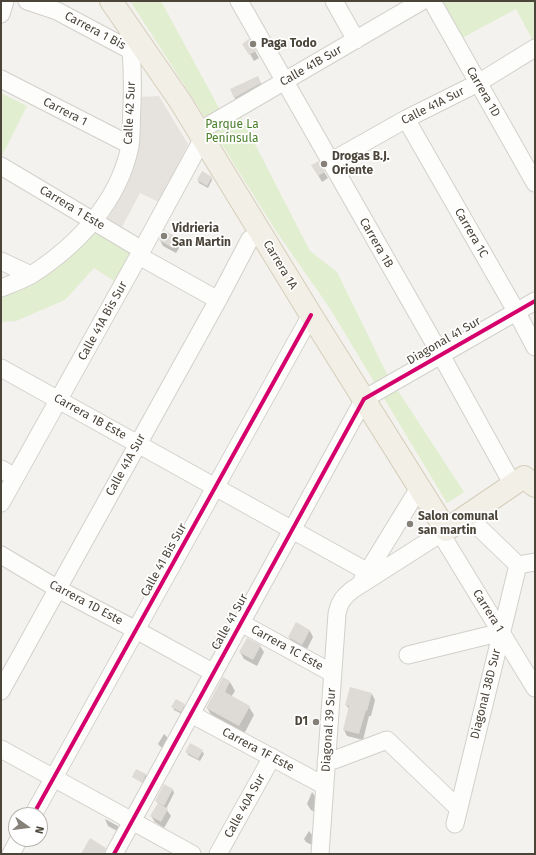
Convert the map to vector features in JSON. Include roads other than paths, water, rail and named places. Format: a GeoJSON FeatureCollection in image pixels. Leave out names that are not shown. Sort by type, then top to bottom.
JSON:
{"type":"FeatureCollection","features":[{"type":"Feature","properties":{"kind":"main road","name":"Carrera 1A"},"geometry":{"type":"LineString","coordinates":[[111,1],[164,76],[201,135],[419,488],[443,532]]}},
{"type":"Feature","properties":{"kind":"main road"},"geometry":{"type":"LineString","coordinates":[[443,532],[527,480]]}},
{"type":"Feature","properties":{"kind":"street"},"geometry":{"type":"LineString","coordinates":[[1,14],[5,1]]}},
{"type":"Feature","properties":{"kind":"street","name":"Carrera 1 Bis"},"geometry":{"type":"LineString","coordinates":[[27,1],[57,11],[132,51]]}},
{"type":"Feature","properties":{"kind":"street","name":"Carrera 1B"},"geometry":{"type":"LineString","coordinates":[[239,1],[441,355],[527,480]]}},
{"type":"Feature","properties":{"kind":"street"},"geometry":{"type":"LineString","coordinates":[[334,1],[356,40]]}},
{"type":"Feature","properties":{"kind":"street","name":"Calle 41B Sur"},"geometry":{"type":"LineString","coordinates":[[201,135],[284,82],[422,1]]}},
{"type":"Feature","properties":{"kind":"street","name":"Carrera 1D"},"geometry":{"type":"LineString","coordinates":[[432,1],[535,183]]}},
{"type":"Feature","properties":{"kind":"street","name":"Calle 42 Sur"},"geometry":{"type":"LineString","coordinates":[[1,288],[31,275],[68,248],[94,221],[106,204],[119,180],[130,145],[132,51],[127,24]]}},
{"type":"Feature","properties":{"kind":"street","name":"Calle 41A Sur"},"geometry":{"type":"LineString","coordinates":[[330,162],[406,119],[478,83],[535,48]]}},
{"type":"Feature","properties":{"kind":"street","name":"Carrera 1"},"geometry":{"type":"LineString","coordinates":[[1,79],[130,145]]}},
{"type":"Feature","properties":{"kind":"street","name":"Carrera 1C"},"geometry":{"type":"LineString","coordinates":[[406,119],[535,347]]}},
{"type":"Feature","properties":{"kind":"street","name":"Calle 41A Bis Sur"},"geometry":{"type":"LineString","coordinates":[[1,503],[8,473],[59,400],[141,253],[201,135]]}},
{"type":"Feature","properties":{"kind":"street","name":"Carrera 1 Este"},"geometry":{"type":"LineString","coordinates":[[1,166],[94,221],[141,253],[218,300]]}},
{"type":"Feature","properties":{"kind":"street","name":"Calle 41A Sur"},"geometry":{"type":"LineString","coordinates":[[1,691],[218,300],[250,239]]}},
{"type":"Feature","properties":{"kind":"street"},"geometry":{"type":"LineString","coordinates":[[1,262],[31,275]]}},
{"type":"Feature","properties":{"kind":"street","name":"Diagonal 41 Sur"},"geometry":{"type":"LineString","coordinates":[[364,399],[535,301]]}},
{"type":"Feature","properties":{"kind":"street","name":"Calle 41 Bis Sur"},"geometry":{"type":"LineString","coordinates":[[38,807],[311,315]]}},
{"type":"Feature","properties":{"kind":"street","name":"Carrera 1B Este"},"geometry":{"type":"LineString","coordinates":[[1,368],[292,530],[363,579]]}},
{"type":"Feature","properties":{"kind":"street","name":"Calle 41 Sur"},"geometry":{"type":"LineString","coordinates":[[114,854],[364,399]]}},
{"type":"Feature","properties":{"kind":"street"},"geometry":{"type":"LineString","coordinates":[[363,579],[419,488]]}},
{"type":"Feature","properties":{"kind":"street"},"geometry":{"type":"LineString","coordinates":[[467,516],[518,565],[535,562]]}},
{"type":"Feature","properties":{"kind":"street"},"geometry":{"type":"LineString","coordinates":[[363,579],[443,532]]}},
{"type":"Feature","properties":{"kind":"street","name":"Carrera 1"},"geometry":{"type":"LineString","coordinates":[[443,532],[535,688]]}},
{"type":"Feature","properties":{"kind":"street","name":"Carrera 1D Este"},"geometry":{"type":"LineString","coordinates":[[1,555],[58,589],[214,673]]}},
{"type":"Feature","properties":{"kind":"street","name":"Diagonal 38D Sur"},"geometry":{"type":"LineString","coordinates":[[326,761],[334,760],[387,740],[456,816],[518,565]]}},
{"type":"Feature","properties":{"kind":"street","name":"Diagonal 39 Sur"},"geometry":{"type":"LineString","coordinates":[[320,854],[338,605],[345,595],[363,579]]}},
{"type":"Feature","properties":{"kind":"street","name":"Carrera 1C Este"},"geometry":{"type":"LineString","coordinates":[[241,623],[332,673]]}},
{"type":"Feature","properties":{"kind":"street"},"geometry":{"type":"LineString","coordinates":[[408,655],[502,632]]}},
{"type":"Feature","properties":{"kind":"street","name":"Carrera 1F Este"},"geometry":{"type":"LineString","coordinates":[[191,714],[325,786]]}},
{"type":"Feature","properties":{"kind":"street"},"geometry":{"type":"LineString","coordinates":[[1,749],[192,854]]}},
{"type":"Feature","properties":{"kind":"street","name":"Calle 40A Sur"},"geometry":{"type":"LineString","coordinates":[[218,854],[272,757]]}},
{"type":"Feature","properties":{"kind":"place","name":"Paga Todo"},"geometry":{"type":"Point","coordinates":[253,44]}},
{"type":"Feature","properties":{"kind":"place","name":"Drogas B.J. Oriente"},"geometry":{"type":"Point","coordinates":[324,164]}},
{"type":"Feature","properties":{"kind":"place","name":"Vidrieria San Martin"},"geometry":{"type":"Point","coordinates":[164,236]}},
{"type":"Feature","properties":{"kind":"place","name":"Salon comunal san martin"},"geometry":{"type":"Point","coordinates":[410,524]}},
{"type":"Feature","properties":{"kind":"place","name":"D1"},"geometry":{"type":"Point","coordinates":[316,722]}},
{"type":"Feature","properties":{"kind":"park label","name":"Parque La Península"},"geometry":{"type":"Point","coordinates":[232,132]}}]}
